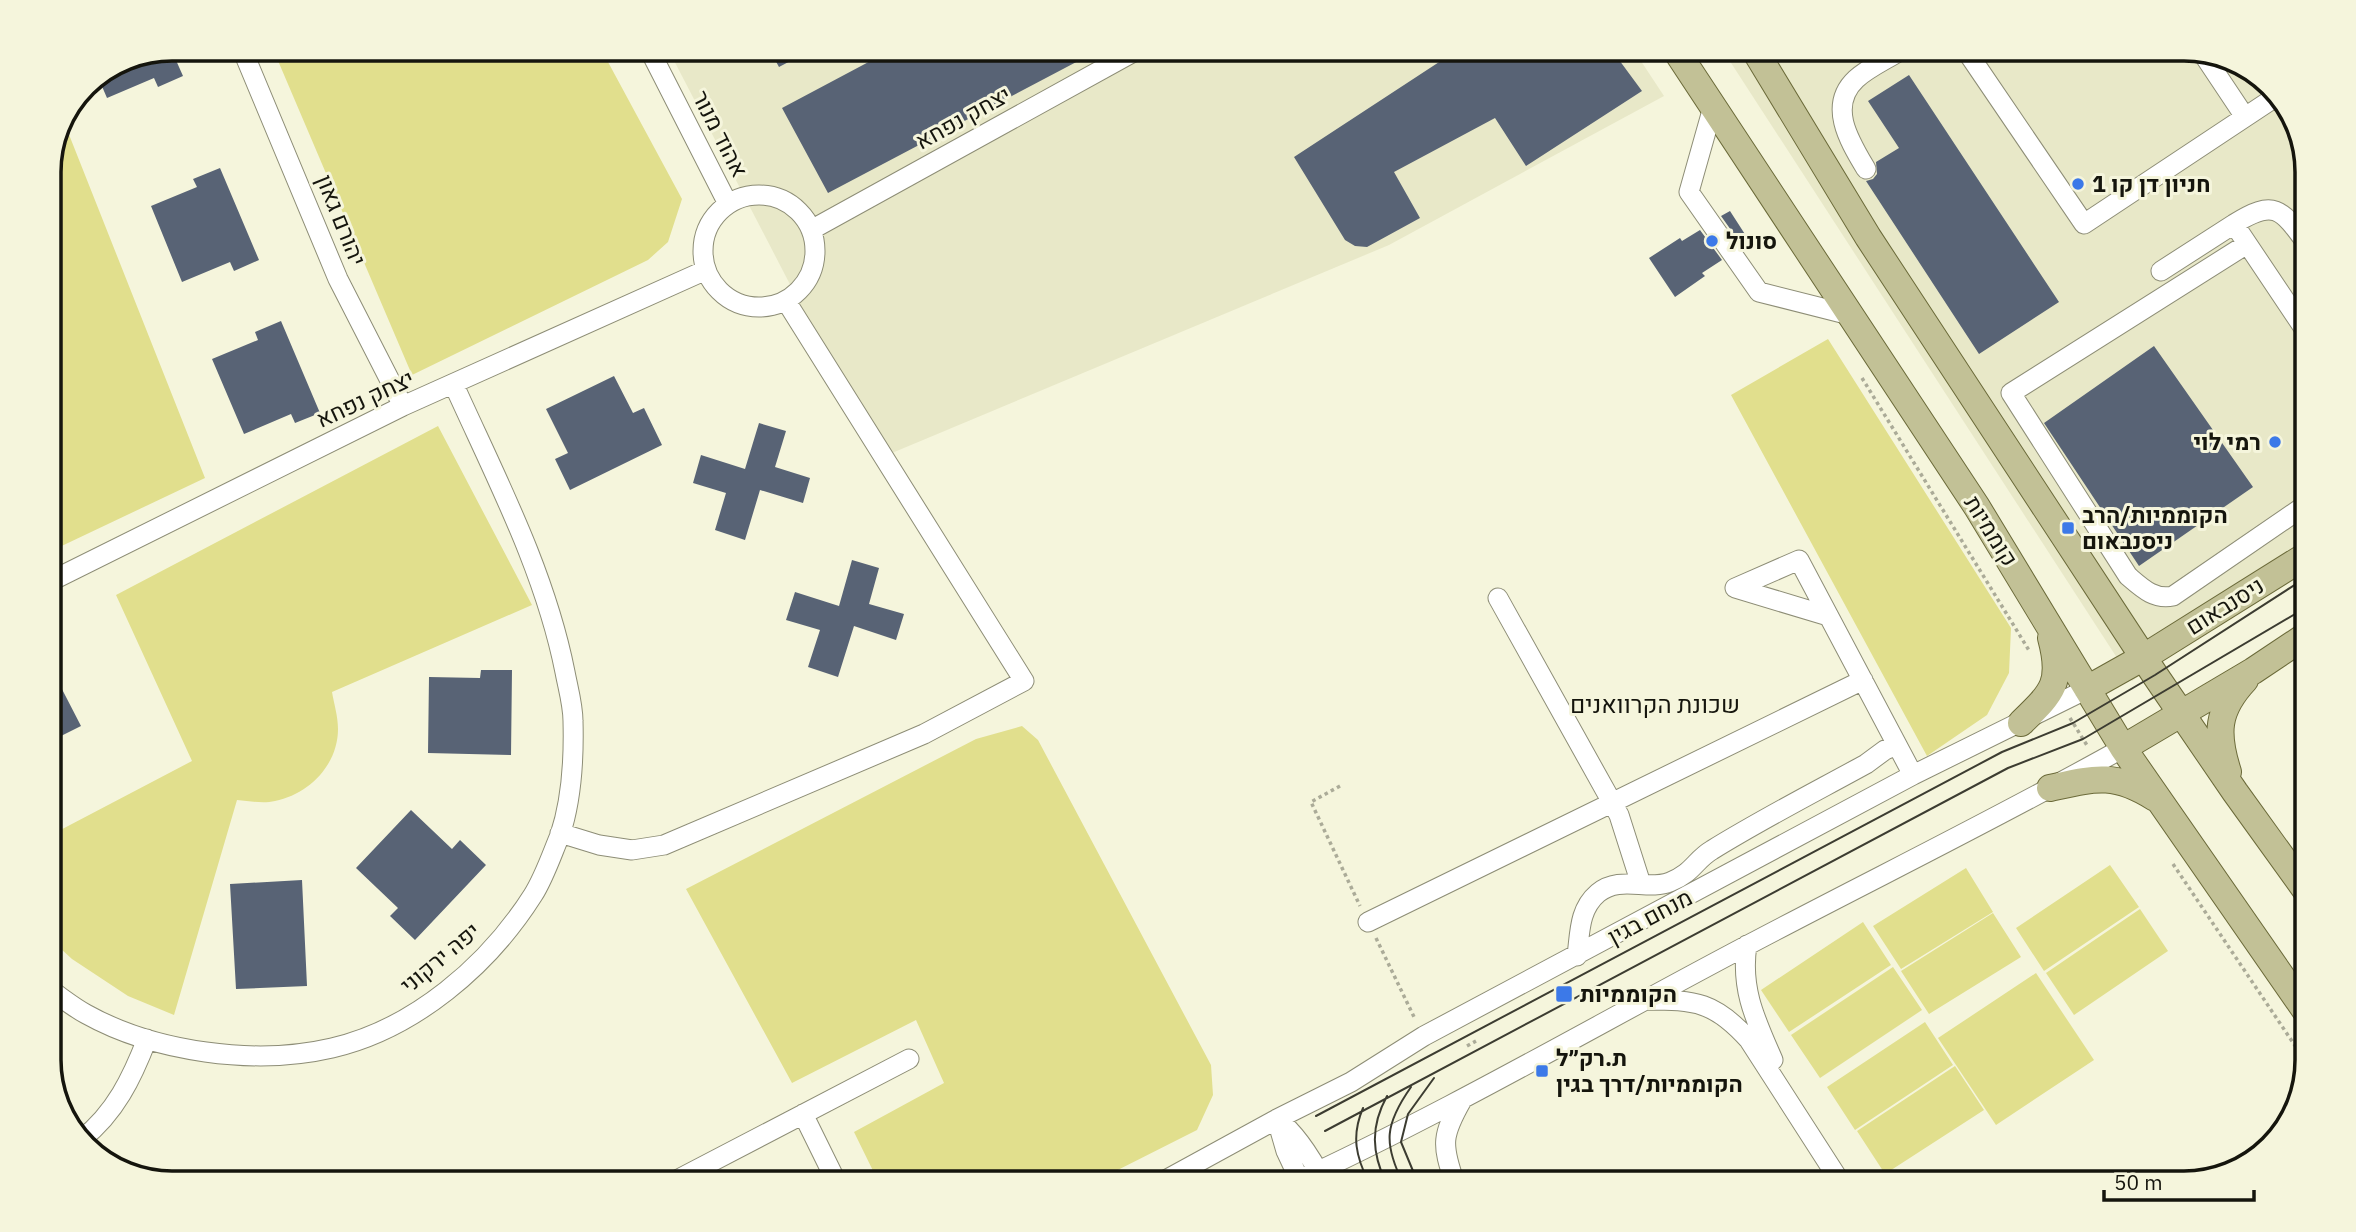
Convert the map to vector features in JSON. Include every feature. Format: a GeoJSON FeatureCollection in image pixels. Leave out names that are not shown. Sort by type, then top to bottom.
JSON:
{"type":"FeatureCollection","features":[{"type":"Feature","properties":{"kind":"main road","name":"קוממיות"},"geometry":{"type":"LineString","coordinates":[[1683,61],[1977,507],[2123,748],[2295,995]]}},
{"type":"Feature","properties":{"kind":"main road"},"geometry":{"type":"LineString","coordinates":[[1761,61],[1868,237],[2182,714],[2295,874]]}},
{"type":"Feature","properties":{"kind":"main road","name":"ניסנבאום"},"geometry":{"type":"LineString","coordinates":[[2144,657],[2295,563]]}},
{"type":"Feature","properties":{"kind":"main road"},"geometry":{"type":"LineString","coordinates":[[2021,723],[2043,702],[2056,678],[2056,660],[2046,619]]}},
{"type":"Feature","properties":{"kind":"main road"},"geometry":{"type":"LineString","coordinates":[[2123,748],[2295,643]]}},
{"type":"Feature","properties":{"kind":"main road","name":"מנחם בגין"},"geometry":{"type":"LineString","coordinates":[[2087,689],[2144,657]]}},
{"type":"Feature","properties":{"kind":"main road"},"geometry":{"type":"LineString","coordinates":[[2235,792],[2220,743],[2219,726],[2233,694],[2253,671]]}},
{"type":"Feature","properties":{"kind":"main road"},"geometry":{"type":"LineString","coordinates":[[2050,788],[2108,778],[2134,786],[2164,804]]}},
{"type":"Feature","properties":{"kind":"street","name":"יהורם גאון"},"geometry":{"type":"LineString","coordinates":[[247,61],[338,279],[403,407]]}},
{"type":"Feature","properties":{"kind":"street","name":"אהוד מנור"},"geometry":{"type":"LineString","coordinates":[[655,61],[729,204]]}},
{"type":"Feature","properties":{"kind":"street","name":"יצחק נפחא"},"geometry":{"type":"LineString","coordinates":[[811,230],[1116,61]]}},
{"type":"Feature","properties":{"kind":"street"},"geometry":{"type":"LineString","coordinates":[[1866,169],[1849,141],[1842,116],[1846,92],[1857,79],[1885,61]]}},
{"type":"Feature","properties":{"kind":"street"},"geometry":{"type":"LineString","coordinates":[[1973,61],[2084,224],[2269,101]]}},
{"type":"Feature","properties":{"kind":"street"},"geometry":{"type":"LineString","coordinates":[[2210,64],[2245,117]]}},
{"type":"Feature","properties":{"kind":"street"},"geometry":{"type":"LineString","coordinates":[[1713,107],[1689,192],[1759,292],[1850,315]]}},
{"type":"Feature","properties":{"kind":"street"},"geometry":{"type":"LineString","coordinates":[[766,195],[785,201],[800,213],[811,230],[815,253],[811,272],[802,289],[786,301],[768,307],[748,306],[730,299],[715,287],[706,270],[703,248],[707,229],[718,213],[729,204],[747,196],[766,195]]}},
{"type":"Feature","properties":{"kind":"street"},"geometry":{"type":"LineString","coordinates":[[2161,271],[2256,210],[2268,208],[2281,213],[2295,227]]}},
{"type":"Feature","properties":{"kind":"street"},"geometry":{"type":"LineString","coordinates":[[2234,224],[2295,315]]}},
{"type":"Feature","properties":{"kind":"street"},"geometry":{"type":"LineString","coordinates":[[2247,244],[2011,393],[2128,576],[2151,594],[2162,598],[2173,596],[2295,512]]}},
{"type":"Feature","properties":{"kind":"street","name":"יצחק נפחא"},"geometry":{"type":"LineString","coordinates":[[61,576],[403,407],[706,270]]}},
{"type":"Feature","properties":{"kind":"street"},"geometry":{"type":"LineString","coordinates":[[560,833],[599,845],[632,850],[664,845],[924,734],[1024,681],[786,301]]}},
{"type":"Feature","properties":{"kind":"street","name":"יפה ירקוני"},"geometry":{"type":"LineString","coordinates":[[61,997],[86,1014],[147,1039],[218,1055],[274,1055],[332,1048],[384,1030],[428,1005],[491,952],[534,894],[560,833],[573,774],[573,717],[557,631],[525,545],[454,385]]}},
{"type":"Feature","properties":{"kind":"street"},"geometry":{"type":"LineString","coordinates":[[1498,598],[1619,815],[1641,884]]}},
{"type":"Feature","properties":{"kind":"street"},"geometry":{"type":"LineString","coordinates":[[1828,616],[1913,775]]}},
{"type":"Feature","properties":{"kind":"street"},"geometry":{"type":"LineString","coordinates":[[1368,922],[1863,680]]}},
{"type":"Feature","properties":{"kind":"street","name":"מנחם בגין"},"geometry":{"type":"LineString","coordinates":[[1182,1171],[1351,1082],[1424,1036],[1913,775],[2087,689]]}},
{"type":"Feature","properties":{"kind":"street"},"geometry":{"type":"LineString","coordinates":[[1577,956],[1585,906],[1600,891],[1618,883],[1666,884],[1685,876],[1709,852],[1898,745]]}},
{"type":"Feature","properties":{"kind":"street"},"geometry":{"type":"LineString","coordinates":[[1333,1171],[1644,1000],[2123,748]]}},
{"type":"Feature","properties":{"kind":"street"},"geometry":{"type":"LineString","coordinates":[[1748,945],[1744,963],[1746,990],[1771,1058],[1801,1122]]}},
{"type":"Feature","properties":{"kind":"street"},"geometry":{"type":"LineString","coordinates":[[1644,1000],[1698,1003],[1720,1012],[1749,1040],[1833,1171]]}},
{"type":"Feature","properties":{"kind":"street"},"geometry":{"type":"LineString","coordinates":[[89,1133],[119,1101],[134,1074],[147,1039]]}},
{"type":"Feature","properties":{"kind":"street"},"geometry":{"type":"LineString","coordinates":[[694,1171],[909,1059]]}},
{"type":"Feature","properties":{"kind":"street"},"geometry":{"type":"LineString","coordinates":[[1451,1171],[1446,1157],[1446,1130],[1462,1100]]}},
{"type":"Feature","properties":{"kind":"street"},"geometry":{"type":"LineString","coordinates":[[803,1114],[831,1171]]}},
{"type":"Feature","properties":{"kind":"street"},"geometry":{"type":"LineString","coordinates":[[1277,1119],[1287,1127],[1318,1171]]}},
{"type":"Feature","properties":{"kind":"street"},"geometry":{"type":"LineString","coordinates":[[1277,1119],[1294,1171]]}},
{"type":"Feature","properties":{"kind":"path"},"geometry":{"type":"LineString","coordinates":[[1862,378],[2030,652]]}},
{"type":"Feature","properties":{"kind":"path"},"geometry":{"type":"LineString","coordinates":[[2061,703],[2097,762]]}},
{"type":"Feature","properties":{"kind":"path"},"geometry":{"type":"LineString","coordinates":[[1340,786],[1311,802],[1412,1014]]}},
{"type":"Feature","properties":{"kind":"path"},"geometry":{"type":"LineString","coordinates":[[2170,859],[2295,1046]]}},
{"type":"Feature","properties":{"kind":"path"},"geometry":{"type":"LineString","coordinates":[[1466,1046],[1476,1041]]}},
{"type":"Feature","properties":{"kind":"shaded area"},"geometry":{"type":"Polygon","coordinates":[[[278,61],[607,61],[682,199],[668,242],[648,260],[412,375],[278,61]]]}},
{"type":"Feature","properties":{"kind":"shaded area"},"geometry":{"type":"Polygon","coordinates":[[[674,61],[1641,61],[1664,96],[1389,245],[880,458],[674,61]]]}},
{"type":"Feature","properties":{"kind":"shaded area"},"geometry":{"type":"Polygon","coordinates":[[[1730,61],[2198,62],[2213,65],[2245,80],[2267,99],[2276,111],[2289,137],[2295,165],[2295,568],[2132,681],[1730,61]]]}},
{"type":"Feature","properties":{"kind":"shaded area"},"geometry":{"type":"Polygon","coordinates":[[[69,134],[205,478],[61,546],[61,165],[69,134]]]}},
{"type":"Feature","properties":{"kind":"shaded area"},"geometry":{"type":"Polygon","coordinates":[[[1828,339],[2011,628],[2009,673],[1987,715],[1927,756],[1731,395],[1828,339]]]}},
{"type":"Feature","properties":{"kind":"shaded area"},"geometry":{"type":"Polygon","coordinates":[[[438,426],[532,605],[332,692],[338,724],[337,742],[320,776],[300,792],[275,801],[237,800],[174,1015],[128,996],[61,949],[61,830],[192,761],[116,595],[438,426]]]}},
{"type":"Feature","properties":{"kind":"shaded area"},"geometry":{"type":"Polygon","coordinates":[[[1022,726],[1038,740],[1211,1065],[1213,1095],[1197,1130],[1116,1171],[873,1171],[854,1132],[944,1083],[916,1020],[792,1083],[686,889],[976,739],[1022,726]]]}},
{"type":"Feature","properties":{"kind":"shaded area"},"geometry":{"type":"Polygon","coordinates":[[[2110,865],[2139,907],[2044,971],[2016,928],[2110,865]]]}},
{"type":"Feature","properties":{"kind":"shaded area"},"geometry":{"type":"Polygon","coordinates":[[[1966,868],[1993,912],[1901,969],[1873,926],[1966,868]]]}},
{"type":"Feature","properties":{"kind":"shaded area"},"geometry":{"type":"Polygon","coordinates":[[[2140,909],[2168,951],[2074,1015],[2046,973],[2140,909]]]}},
{"type":"Feature","properties":{"kind":"shaded area"},"geometry":{"type":"Polygon","coordinates":[[[1993,913],[2021,957],[1929,1014],[1901,971],[1993,913]]]}},
{"type":"Feature","properties":{"kind":"shaded area"},"geometry":{"type":"Polygon","coordinates":[[[1863,922],[1891,965],[1789,1032],[1761,990],[1863,922]]]}},
{"type":"Feature","properties":{"kind":"shaded area"},"geometry":{"type":"Polygon","coordinates":[[[1893,967],[1922,1010],[1820,1078],[1791,1035],[1893,967]]]}},
{"type":"Feature","properties":{"kind":"shaded area"},"geometry":{"type":"Polygon","coordinates":[[[2036,973],[2094,1060],[1996,1125],[1938,1038],[2036,973]]]}},
{"type":"Feature","properties":{"kind":"shaded area"},"geometry":{"type":"Polygon","coordinates":[[[1925,1022],[1953,1065],[1855,1130],[1827,1087],[1925,1022]]]}},
{"type":"Feature","properties":{"kind":"shaded area"},"geometry":{"type":"Polygon","coordinates":[[[1955,1066],[1984,1110],[1890,1171],[1883,1171],[1857,1131],[1955,1066]]]}},
{"type":"Feature","properties":{"kind":"building"},"geometry":{"type":"Polygon","coordinates":[[[176,61],[183,76],[158,87],[154,78],[107,98],[102,87],[137,67],[176,61]]]}},
{"type":"Feature","properties":{"kind":"building"},"geometry":{"type":"Polygon","coordinates":[[[776,61],[790,61],[779,67],[776,61]]]}},
{"type":"Feature","properties":{"kind":"building"},"geometry":{"type":"Polygon","coordinates":[[[870,61],[1078,61],[828,193],[782,108],[870,61]]]}},
{"type":"Feature","properties":{"kind":"building"},"geometry":{"type":"Polygon","coordinates":[[[1441,61],[1620,61],[1642,91],[1526,166],[1495,118],[1394,172],[1420,218],[1367,247],[1355,246],[1345,240],[1294,157],[1441,61]]]}},
{"type":"Feature","properties":{"kind":"building"},"geometry":{"type":"Polygon","coordinates":[[[1909,75],[2059,302],[1979,354],[1866,181],[1877,174],[1876,162],[1899,148],[1868,101],[1909,75]]]}},
{"type":"Feature","properties":{"kind":"building"},"geometry":{"type":"Polygon","coordinates":[[[220,168],[259,260],[234,271],[230,262],[182,282],[151,206],[197,187],[193,179],[220,168]]]}},
{"type":"Feature","properties":{"kind":"building"},"geometry":{"type":"Polygon","coordinates":[[[1730,211],[1750,242],[1743,247],[1721,216],[1730,211]]]}},
{"type":"Feature","properties":{"kind":"building"},"geometry":{"type":"Polygon","coordinates":[[[1700,230],[1722,260],[1702,273],[1705,276],[1675,297],[1649,258],[1680,238],[1682,241],[1700,230]]]}},
{"type":"Feature","properties":{"kind":"building"},"geometry":{"type":"Polygon","coordinates":[[[281,321],[320,413],[295,423],[291,414],[244,434],[212,359],[258,340],[255,332],[281,321]]]}},
{"type":"Feature","properties":{"kind":"building"},"geometry":{"type":"Polygon","coordinates":[[[2154,346],[2253,487],[2139,566],[2044,423],[2154,346]]]}},
{"type":"Feature","properties":{"kind":"building"},"geometry":{"type":"Polygon","coordinates":[[[614,376],[633,413],[644,408],[662,445],[570,490],[555,459],[568,453],[546,409],[614,376]]]}},
{"type":"Feature","properties":{"kind":"building"},"geometry":{"type":"Polygon","coordinates":[[[759,423],[786,431],[775,467],[810,478],[803,503],[760,490],[745,540],[715,530],[726,493],[693,483],[701,455],[745,469],[759,423]]]}},
{"type":"Feature","properties":{"kind":"building"},"geometry":{"type":"Polygon","coordinates":[[[852,560],[879,568],[869,604],[904,614],[896,640],[854,626],[838,677],[808,667],[820,630],[786,620],[795,592],[839,606],[852,560]]]}},
{"type":"Feature","properties":{"kind":"building"},"geometry":{"type":"Polygon","coordinates":[[[481,670],[512,670],[511,755],[428,753],[429,677],[480,678],[481,670]]]}},
{"type":"Feature","properties":{"kind":"building"},"geometry":{"type":"Polygon","coordinates":[[[61,687],[81,726],[61,736],[61,687]]]}},
{"type":"Feature","properties":{"kind":"building"},"geometry":{"type":"Polygon","coordinates":[[[411,810],[452,849],[460,840],[486,865],[415,940],[390,916],[398,908],[356,868],[411,810]]]}},
{"type":"Feature","properties":{"kind":"building"},"geometry":{"type":"Polygon","coordinates":[[[302,880],[307,986],[236,989],[230,884],[302,880]]]}},
{"type":"Feature","properties":{"kind":"tram line"},"geometry":{"type":"LineString","coordinates":[[1316,1116],[2002,752],[2073,723],[2155,675],[2295,585]]}},
{"type":"Feature","properties":{"kind":"tram line"},"geometry":{"type":"LineString","coordinates":[[1325,1131],[2008,768],[2083,739],[2295,614]]}},
{"type":"Feature","properties":{"kind":"tram line"},"geometry":{"type":"LineString","coordinates":[[1413,1171],[1401,1142],[1408,1114],[1434,1078]]}},
{"type":"Feature","properties":{"kind":"tram line"},"geometry":{"type":"LineString","coordinates":[[1398,1171],[1392,1156],[1390,1134],[1396,1112],[1411,1087]]}},
{"type":"Feature","properties":{"kind":"tram line"},"geometry":{"type":"LineString","coordinates":[[1382,1171],[1375,1140],[1378,1118],[1387,1096]]}},
{"type":"Feature","properties":{"kind":"tram line"},"geometry":{"type":"LineString","coordinates":[[1363,1108],[1356,1137],[1364,1171]]}},
{"type":"Feature","properties":{"kind":"place","name":"חניון דן קו 1"},"geometry":{"type":"Point","coordinates":[2078,184]}},
{"type":"Feature","properties":{"kind":"place","name":"סונול"},"geometry":{"type":"Point","coordinates":[1712,241]}},
{"type":"Feature","properties":{"kind":"place","name":"רמי לוי"},"geometry":{"type":"Point","coordinates":[2275,442]}},
{"type":"Feature","properties":{"kind":"place","name":"הקוממיות/הרב ניסנבאום"},"geometry":{"type":"Point","coordinates":[2068,528]}},
{"type":"Feature","properties":{"kind":"place","name":"הקוממיות"},"geometry":{"type":"Point","coordinates":[1564,994]}},
{"type":"Feature","properties":{"kind":"place","name":"ת.רק״ל הקוממיות/דרך בגין"},"geometry":{"type":"Point","coordinates":[1542,1071]}},
{"type":"Feature","properties":{"kind":"district","name":"שכונת הקרוואנים"},"geometry":{"type":"Point","coordinates":[1655,705]}}]}
